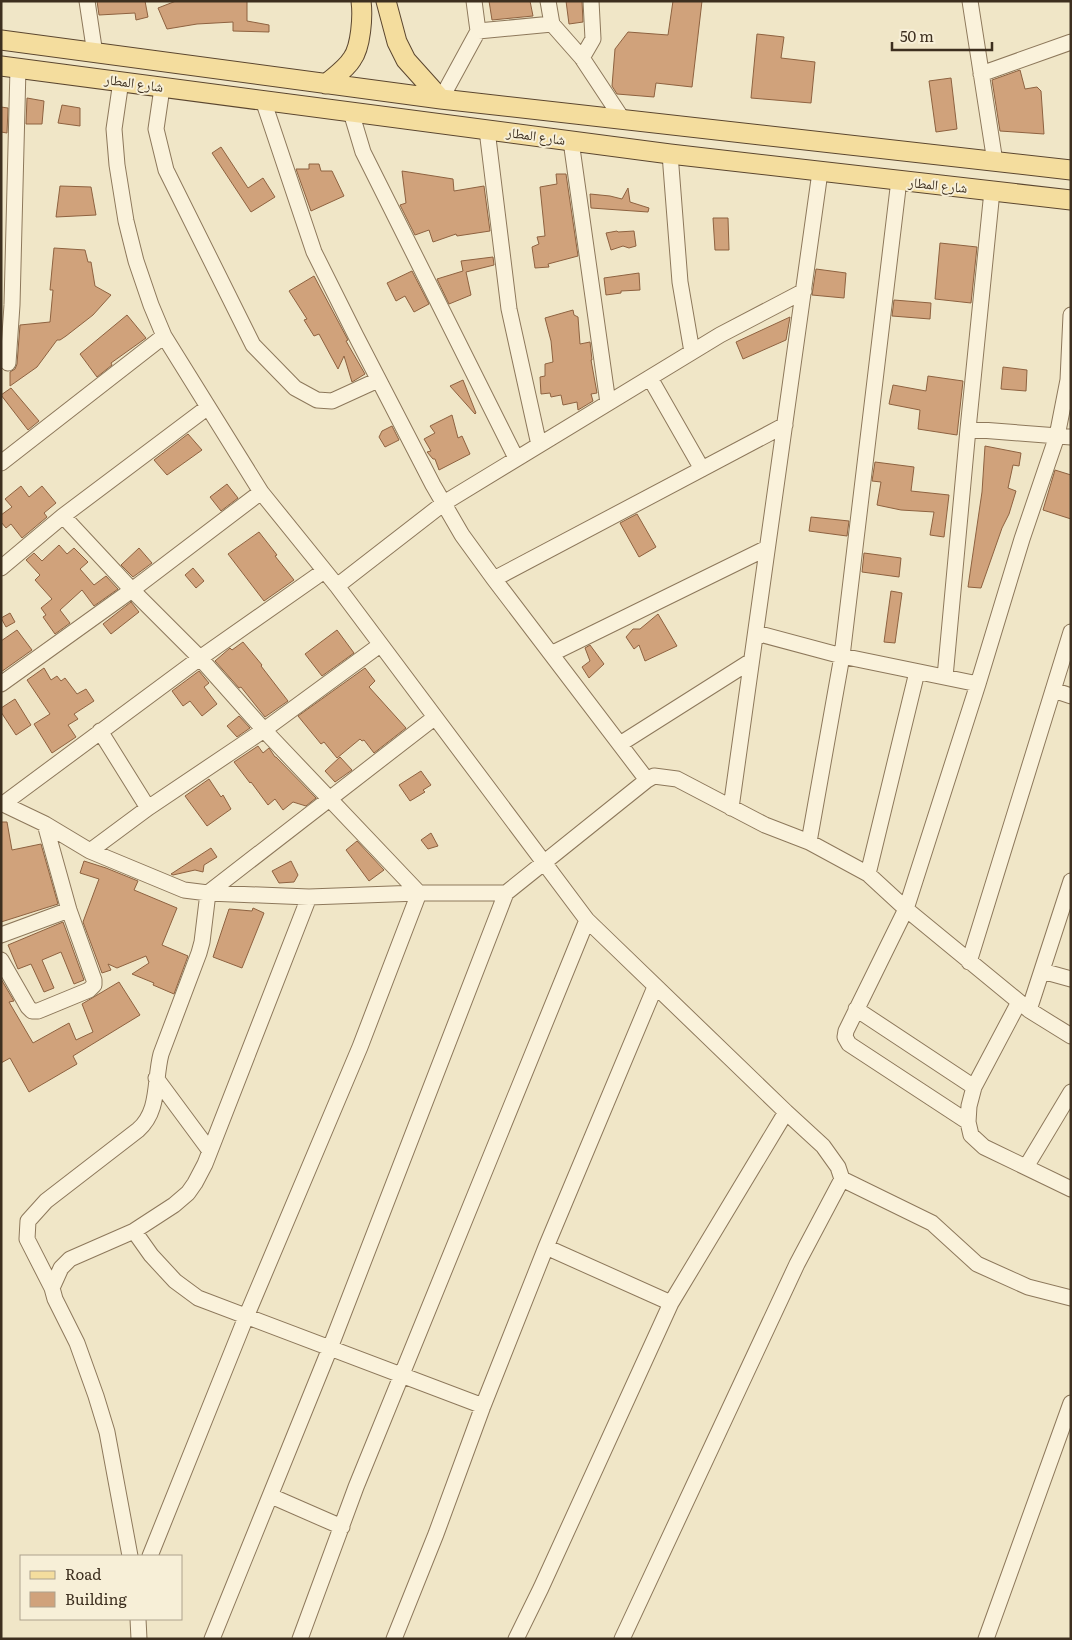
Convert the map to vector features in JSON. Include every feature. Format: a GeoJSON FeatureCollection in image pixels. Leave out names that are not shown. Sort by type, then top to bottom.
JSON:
{"type":"FeatureCollection","features":[{"type":"Feature","properties":{"kind":"main road"},"geometry":{"type":"LineString","coordinates":[[326,84],[344,69],[353,58],[361,29],[361,1]]}},
{"type":"Feature","properties":{"kind":"main road"},"geometry":{"type":"LineString","coordinates":[[386,1],[397,42],[406,60],[441,99]]}},
{"type":"Feature","properties":{"kind":"main road","name":"شارع المطار"},"geometry":{"type":"LineString","coordinates":[[1,40],[441,99],[1071,170]]}},
{"type":"Feature","properties":{"kind":"main road","name":"شارع المطار"},"geometry":{"type":"LineString","coordinates":[[9,67],[670,154],[1071,200]]}},
{"type":"Feature","properties":{"kind":"main road"},"geometry":{"type":"LineString","coordinates":[[756,164],[764,158],[766,153],[765,143],[759,135]]}},
{"type":"Feature","properties":{"kind":"main road"},"geometry":{"type":"LineString","coordinates":[[815,171],[806,163],[806,153],[812,144],[817,142]]}},
{"type":"Feature","properties":{"kind":"street"},"geometry":{"type":"LineString","coordinates":[[87,1],[95,54]]}},
{"type":"Feature","properties":{"kind":"street"},"geometry":{"type":"LineString","coordinates":[[441,99],[478,31],[474,1]]}},
{"type":"Feature","properties":{"kind":"street"},"geometry":{"type":"LineString","coordinates":[[548,1],[552,24],[582,58],[623,120]]}},
{"type":"Feature","properties":{"kind":"street"},"geometry":{"type":"LineString","coordinates":[[582,58],[593,40],[591,1]]}},
{"type":"Feature","properties":{"kind":"street"},"geometry":{"type":"LineString","coordinates":[[970,1],[995,162]]}},
{"type":"Feature","properties":{"kind":"street"},"geometry":{"type":"LineString","coordinates":[[478,31],[552,24]]}},
{"type":"Feature","properties":{"kind":"street"},"geometry":{"type":"LineString","coordinates":[[981,74],[1071,42]]}},
{"type":"Feature","properties":{"kind":"street"},"geometry":{"type":"LineString","coordinates":[[8,363],[12,305],[9,67]]}},
{"type":"Feature","properties":{"kind":"street"},"geometry":{"type":"LineString","coordinates":[[120,81],[114,129],[117,164],[126,221],[136,261],[164,336],[261,492],[337,586],[586,920],[823,1146],[838,1167],[842,1179],[932,1223],[978,1264],[1028,1287],[1071,1298]]}},
{"type":"Feature","properties":{"kind":"street"},"geometry":{"type":"LineString","coordinates":[[162,88],[156,129],[166,170],[253,345],[295,388],[317,400],[332,401],[378,380]]}},
{"type":"Feature","properties":{"kind":"street"},"geometry":{"type":"LineString","coordinates":[[264,100],[314,252],[378,380],[462,535],[647,780]]}},
{"type":"Feature","properties":{"kind":"street"},"geometry":{"type":"LineString","coordinates":[[351,112],[363,152],[516,458]]}},
{"type":"Feature","properties":{"kind":"street"},"geometry":{"type":"LineString","coordinates":[[487,130],[509,309],[539,445]]}},
{"type":"Feature","properties":{"kind":"street"},"geometry":{"type":"LineString","coordinates":[[571,141],[608,403]]}},
{"type":"Feature","properties":{"kind":"street"},"geometry":{"type":"LineString","coordinates":[[670,154],[680,282],[692,352]]}},
{"type":"Feature","properties":{"kind":"street"},"geometry":{"type":"LineString","coordinates":[[731,808],[804,291],[815,171]]}},
{"type":"Feature","properties":{"kind":"street"},"geometry":{"type":"LineString","coordinates":[[809,842],[842,656],[898,180]]}},
{"type":"Feature","properties":{"kind":"street"},"geometry":{"type":"LineString","coordinates":[[945,677],[992,191]]}},
{"type":"Feature","properties":{"kind":"street"},"geometry":{"type":"LineString","coordinates":[[337,586],[444,503],[720,335],[804,291]]}},
{"type":"Feature","properties":{"kind":"street"},"geometry":{"type":"LineString","coordinates":[[968,1122],[849,1044],[845,1037],[846,1030],[906,909],[1022,539],[1064,437],[1071,316]]}},
{"type":"Feature","properties":{"kind":"street"},"geometry":{"type":"LineString","coordinates":[[1,463],[164,336]]}},
{"type":"Feature","properties":{"kind":"street"},"geometry":{"type":"LineString","coordinates":[[650,378],[702,469]]}},
{"type":"Feature","properties":{"kind":"street"},"geometry":{"type":"LineString","coordinates":[[1,568],[63,516],[208,406]]}},
{"type":"Feature","properties":{"kind":"street"},"geometry":{"type":"LineString","coordinates":[[494,579],[785,425]]}},
{"type":"Feature","properties":{"kind":"street"},"geometry":{"type":"LineString","coordinates":[[968,430],[1064,437]]}},
{"type":"Feature","properties":{"kind":"street"},"geometry":{"type":"LineString","coordinates":[[1,684],[132,590],[261,492]]}},
{"type":"Feature","properties":{"kind":"street"},"geometry":{"type":"LineString","coordinates":[[63,516],[132,590],[200,658],[264,730],[419,893]]}},
{"type":"Feature","properties":{"kind":"street"},"geometry":{"type":"LineString","coordinates":[[551,654],[767,548]]}},
{"type":"Feature","properties":{"kind":"street"},"geometry":{"type":"LineString","coordinates":[[324,571],[200,658],[2,803],[45,824],[90,851],[184,890],[208,893],[309,897],[419,893],[506,893]]}},
{"type":"Feature","properties":{"kind":"street"},"geometry":{"type":"LineString","coordinates":[[970,962],[1071,632]]}},
{"type":"Feature","properties":{"kind":"street"},"geometry":{"type":"LineString","coordinates":[[756,633],[842,656],[978,684]]}},
{"type":"Feature","properties":{"kind":"street"},"geometry":{"type":"LineString","coordinates":[[90,851],[148,808],[264,730],[380,645]]}},
{"type":"Feature","properties":{"kind":"street"},"geometry":{"type":"LineString","coordinates":[[620,744],[752,661]]}},
{"type":"Feature","properties":{"kind":"street"},"geometry":{"type":"LineString","coordinates":[[868,874],[917,672]]}},
{"type":"Feature","properties":{"kind":"street"},"geometry":{"type":"LineString","coordinates":[[1053,690],[1071,696]]}},
{"type":"Feature","properties":{"kind":"street"},"geometry":{"type":"LineString","coordinates":[[130,1555],[106,1432],[96,1396],[78,1343],[27,1239],[28,1221],[46,1201],[144,1124],[151,1113],[161,1054],[202,942],[208,893],[434,718]]}},
{"type":"Feature","properties":{"kind":"street"},"geometry":{"type":"LineString","coordinates":[[100,731],[148,808]]}},
{"type":"Feature","properties":{"kind":"street"},"geometry":{"type":"LineString","coordinates":[[212,1639],[330,1348],[506,893],[647,780],[654,776],[677,779],[765,825],[809,842],[868,874],[906,909],[1024,1006],[1071,1036]]}},
{"type":"Feature","properties":{"kind":"street"},"geometry":{"type":"LineString","coordinates":[[1,960],[28,1008],[32,1011],[38,1011],[89,990],[94,985],[94,980],[69,910],[45,824]]}},
{"type":"Feature","properties":{"kind":"street"},"geometry":{"type":"LineString","coordinates":[[1071,881],[1042,971],[1024,1006],[974,1087],[969,1106],[968,1122],[971,1135],[984,1147],[1071,1189]]}},
{"type":"Feature","properties":{"kind":"street"},"geometry":{"type":"LineString","coordinates":[[150,1555],[246,1317],[360,1047],[419,893]]}},
{"type":"Feature","properties":{"kind":"street"},"geometry":{"type":"LineString","coordinates":[[52,1288],[61,1268],[70,1259],[134,1231],[174,1205],[188,1193],[200,1174],[210,1151],[309,897]]}},
{"type":"Feature","properties":{"kind":"street"},"geometry":{"type":"LineString","coordinates":[[1,935],[69,910]]}},
{"type":"Feature","properties":{"kind":"street"},"geometry":{"type":"LineString","coordinates":[[300,1639],[356,1487],[586,920]]}},
{"type":"Feature","properties":{"kind":"street"},"geometry":{"type":"LineString","coordinates":[[1042,971],[1071,979]]}},
{"type":"Feature","properties":{"kind":"street"},"geometry":{"type":"LineString","coordinates":[[394,1639],[546,1247],[655,987]]}},
{"type":"Feature","properties":{"kind":"street"},"geometry":{"type":"LineString","coordinates":[[856,1010],[974,1087]]}},
{"type":"Feature","properties":{"kind":"street"},"geometry":{"type":"LineString","coordinates":[[156,1078],[210,1151]]}},
{"type":"Feature","properties":{"kind":"street"},"geometry":{"type":"LineString","coordinates":[[1026,1167],[1071,1092]]}},
{"type":"Feature","properties":{"kind":"street"},"geometry":{"type":"LineString","coordinates":[[516,1639],[671,1303],[786,1112]]}},
{"type":"Feature","properties":{"kind":"street"},"geometry":{"type":"LineString","coordinates":[[622,1639],[797,1264],[842,1179]]}},
{"type":"Feature","properties":{"kind":"street"},"geometry":{"type":"LineString","coordinates":[[134,1231],[151,1255],[175,1281],[198,1298],[483,1406]]}},
{"type":"Feature","properties":{"kind":"street"},"geometry":{"type":"LineString","coordinates":[[546,1247],[671,1303]]}},
{"type":"Feature","properties":{"kind":"street"},"geometry":{"type":"LineString","coordinates":[[986,1639],[1071,1403]]}},
{"type":"Feature","properties":{"kind":"street"},"geometry":{"type":"LineString","coordinates":[[271,1496],[342,1526]]}},
{"type":"Feature","properties":{"kind":"street"},"geometry":{"type":"LineString","coordinates":[[138,1620],[139,1639]]}},
{"type":"Feature","properties":{"kind":"building"},"geometry":{"type":"Polygon","coordinates":[[[97,1],[145,1],[148,17],[136,20],[135,13],[99,15],[97,1]]]}},
{"type":"Feature","properties":{"kind":"building"},"geometry":{"type":"Polygon","coordinates":[[[176,1],[247,1],[247,21],[269,25],[269,32],[233,31],[233,22],[197,24],[167,29],[158,8],[176,1]]]}},
{"type":"Feature","properties":{"kind":"building"},"geometry":{"type":"Polygon","coordinates":[[[489,1],[530,1],[533,16],[492,20],[489,1]]]}},
{"type":"Feature","properties":{"kind":"building"},"geometry":{"type":"Polygon","coordinates":[[[566,1],[582,1],[583,22],[569,24],[566,1]]]}},
{"type":"Feature","properties":{"kind":"building"},"geometry":{"type":"Polygon","coordinates":[[[673,1],[702,1],[692,87],[656,83],[654,97],[617,94],[612,86],[615,49],[628,32],[668,35],[673,1]]]}},
{"type":"Feature","properties":{"kind":"building"},"geometry":{"type":"Polygon","coordinates":[[[757,34],[784,37],[781,58],[815,62],[811,103],[751,98],[757,34]]]}},
{"type":"Feature","properties":{"kind":"building"},"geometry":{"type":"Polygon","coordinates":[[[1020,70],[1025,89],[1037,87],[1041,91],[1044,134],[1000,131],[992,80],[1020,70]]]}},
{"type":"Feature","properties":{"kind":"building"},"geometry":{"type":"Polygon","coordinates":[[[951,78],[957,129],[936,132],[929,81],[951,78]]]}},
{"type":"Feature","properties":{"kind":"building"},"geometry":{"type":"Polygon","coordinates":[[[27,98],[44,101],[42,124],[26,124],[27,98]]]}},
{"type":"Feature","properties":{"kind":"building"},"geometry":{"type":"Polygon","coordinates":[[[62,105],[80,108],[80,126],[58,123],[62,105]]]}},
{"type":"Feature","properties":{"kind":"building"},"geometry":{"type":"Polygon","coordinates":[[[1,107],[8,108],[7,133],[1,132],[1,107]]]}},
{"type":"Feature","properties":{"kind":"building"},"geometry":{"type":"Polygon","coordinates":[[[221,147],[248,188],[263,178],[275,197],[251,212],[212,153],[221,147]]]}},
{"type":"Feature","properties":{"kind":"building"},"geometry":{"type":"Polygon","coordinates":[[[309,164],[319,164],[321,171],[332,171],[344,196],[311,211],[296,169],[309,169],[309,164]]]}},
{"type":"Feature","properties":{"kind":"building"},"geometry":{"type":"Polygon","coordinates":[[[402,171],[453,179],[454,191],[484,186],[490,231],[457,236],[456,234],[433,242],[429,230],[415,235],[400,205],[406,203],[402,171]]]}},
{"type":"Feature","properties":{"kind":"building"},"geometry":{"type":"Polygon","coordinates":[[[556,174],[566,174],[578,256],[548,264],[549,267],[535,268],[532,247],[539,244],[537,237],[545,236],[540,187],[557,184],[556,174]]]}},
{"type":"Feature","properties":{"kind":"building"},"geometry":{"type":"Polygon","coordinates":[[[60,186],[91,187],[96,215],[56,217],[60,186]]]}},
{"type":"Feature","properties":{"kind":"building"},"geometry":{"type":"Polygon","coordinates":[[[628,188],[630,202],[649,208],[648,212],[591,208],[590,194],[622,199],[628,188]]]}},
{"type":"Feature","properties":{"kind":"building"},"geometry":{"type":"Polygon","coordinates":[[[713,218],[728,218],[729,250],[715,250],[713,218]]]}},
{"type":"Feature","properties":{"kind":"building"},"geometry":{"type":"Polygon","coordinates":[[[634,231],[636,246],[629,248],[623,246],[611,250],[606,233],[634,231]]]}},
{"type":"Feature","properties":{"kind":"building"},"geometry":{"type":"Polygon","coordinates":[[[940,243],[977,247],[971,303],[935,299],[940,243]]]}},
{"type":"Feature","properties":{"kind":"building"},"geometry":{"type":"Polygon","coordinates":[[[54,248],[85,250],[88,262],[91,262],[95,286],[111,295],[93,315],[66,336],[57,340],[37,367],[10,386],[10,372],[15,369],[17,364],[20,325],[50,322],[53,290],[50,290],[54,248]]]}},
{"type":"Feature","properties":{"kind":"building"},"geometry":{"type":"Polygon","coordinates":[[[493,257],[494,265],[466,272],[471,295],[449,304],[437,279],[463,271],[461,261],[493,257]]]}},
{"type":"Feature","properties":{"kind":"building"},"geometry":{"type":"Polygon","coordinates":[[[816,269],[846,273],[844,298],[812,295],[816,269]]]}},
{"type":"Feature","properties":{"kind":"building"},"geometry":{"type":"Polygon","coordinates":[[[412,271],[429,304],[414,312],[405,296],[396,301],[387,283],[412,271]]]}},
{"type":"Feature","properties":{"kind":"building"},"geometry":{"type":"Polygon","coordinates":[[[639,273],[640,290],[621,291],[621,293],[606,295],[604,278],[639,273]]]}},
{"type":"Feature","properties":{"kind":"building"},"geometry":{"type":"Polygon","coordinates":[[[314,276],[348,340],[346,341],[365,374],[352,382],[344,356],[338,369],[319,334],[314,336],[304,320],[307,319],[289,291],[314,276]]]}},
{"type":"Feature","properties":{"kind":"building"},"geometry":{"type":"Polygon","coordinates":[[[894,300],[931,303],[930,319],[892,316],[894,300]]]}},
{"type":"Feature","properties":{"kind":"building"},"geometry":{"type":"Polygon","coordinates":[[[573,310],[574,315],[578,317],[580,344],[590,342],[597,393],[591,394],[593,401],[578,410],[577,402],[563,405],[561,395],[551,397],[550,393],[541,394],[540,377],[545,376],[545,364],[553,362],[551,341],[545,318],[573,310]]]}},
{"type":"Feature","properties":{"kind":"building"},"geometry":{"type":"Polygon","coordinates":[[[127,315],[146,338],[111,363],[112,365],[97,377],[80,354],[127,315]]]}},
{"type":"Feature","properties":{"kind":"building"},"geometry":{"type":"Polygon","coordinates":[[[790,317],[786,340],[743,359],[736,342],[790,317]]]}},
{"type":"Feature","properties":{"kind":"building"},"geometry":{"type":"Polygon","coordinates":[[[1003,367],[1027,370],[1026,391],[1001,389],[1003,367]]]}},
{"type":"Feature","properties":{"kind":"building"},"geometry":{"type":"Polygon","coordinates":[[[928,376],[963,381],[957,435],[918,429],[920,410],[889,404],[893,385],[926,391],[928,376]]]}},
{"type":"Feature","properties":{"kind":"building"},"geometry":{"type":"Polygon","coordinates":[[[463,380],[476,413],[475,414],[450,386],[463,380]]]}},
{"type":"Feature","properties":{"kind":"building"},"geometry":{"type":"Polygon","coordinates":[[[11,388],[39,421],[28,430],[1,395],[11,388]]]}},
{"type":"Feature","properties":{"kind":"building"},"geometry":{"type":"Polygon","coordinates":[[[452,415],[458,438],[462,436],[470,454],[439,470],[435,459],[427,452],[431,451],[424,439],[435,433],[430,426],[452,415]]]}},
{"type":"Feature","properties":{"kind":"building"},"geometry":{"type":"Polygon","coordinates":[[[392,426],[399,440],[385,447],[379,437],[382,431],[392,426]]]}},
{"type":"Feature","properties":{"kind":"building"},"geometry":{"type":"Polygon","coordinates":[[[188,434],[202,450],[167,475],[154,460],[188,434]]]}},
{"type":"Feature","properties":{"kind":"building"},"geometry":{"type":"Polygon","coordinates":[[[985,446],[1021,453],[1019,466],[1013,465],[1008,488],[1016,491],[981,588],[968,587],[982,492],[985,446]]]}},
{"type":"Feature","properties":{"kind":"building"},"geometry":{"type":"Polygon","coordinates":[[[875,462],[914,467],[911,491],[949,495],[944,537],[930,535],[934,512],[901,510],[877,505],[881,482],[872,481],[875,462]]]}},
{"type":"Feature","properties":{"kind":"building"},"geometry":{"type":"Polygon","coordinates":[[[1055,470],[1071,475],[1071,519],[1043,510],[1055,470]]]}},
{"type":"Feature","properties":{"kind":"building"},"geometry":{"type":"Polygon","coordinates":[[[227,484],[238,498],[221,511],[210,497],[227,484]]]}},
{"type":"Feature","properties":{"kind":"building"},"geometry":{"type":"Polygon","coordinates":[[[21,486],[29,497],[42,486],[56,503],[44,513],[47,517],[22,538],[11,524],[6,528],[1,522],[1,515],[12,507],[5,499],[21,486]]]}},
{"type":"Feature","properties":{"kind":"building"},"geometry":{"type":"Polygon","coordinates":[[[637,514],[656,547],[639,557],[620,523],[637,514]]]}},
{"type":"Feature","properties":{"kind":"building"},"geometry":{"type":"Polygon","coordinates":[[[811,517],[849,521],[847,536],[809,531],[811,517]]]}},
{"type":"Feature","properties":{"kind":"building"},"geometry":{"type":"Polygon","coordinates":[[[259,532],[294,580],[264,601],[228,554],[259,532]]]}},
{"type":"Feature","properties":{"kind":"building"},"geometry":{"type":"Polygon","coordinates":[[[59,545],[67,554],[74,548],[88,562],[80,569],[94,585],[106,576],[118,589],[94,606],[82,590],[60,610],[70,623],[55,634],[43,617],[46,615],[41,608],[52,599],[35,580],[40,575],[26,560],[34,553],[42,561],[59,545]]]}},
{"type":"Feature","properties":{"kind":"building"},"geometry":{"type":"Polygon","coordinates":[[[139,548],[152,563],[133,577],[121,565],[139,548]]]}},
{"type":"Feature","properties":{"kind":"building"},"geometry":{"type":"Polygon","coordinates":[[[864,553],[901,558],[899,577],[862,572],[864,553]]]}},
{"type":"Feature","properties":{"kind":"building"},"geometry":{"type":"Polygon","coordinates":[[[193,568],[204,581],[196,588],[185,575],[193,568]]]}},
{"type":"Feature","properties":{"kind":"building"},"geometry":{"type":"Polygon","coordinates":[[[891,591],[902,593],[895,643],[884,642],[891,591]]]}},
{"type":"Feature","properties":{"kind":"building"},"geometry":{"type":"Polygon","coordinates":[[[131,602],[139,612],[111,634],[103,624],[131,602]]]}},
{"type":"Feature","properties":{"kind":"building"},"geometry":{"type":"Polygon","coordinates":[[[10,613],[15,622],[6,627],[1,618],[10,613]]]}},
{"type":"Feature","properties":{"kind":"building"},"geometry":{"type":"Polygon","coordinates":[[[658,614],[677,646],[645,661],[639,645],[634,649],[626,637],[633,629],[640,629],[658,614]]]}},
{"type":"Feature","properties":{"kind":"building"},"geometry":{"type":"Polygon","coordinates":[[[17,630],[32,650],[1,672],[1,641],[17,630]]]}},
{"type":"Feature","properties":{"kind":"building"},"geometry":{"type":"Polygon","coordinates":[[[337,630],[354,653],[322,676],[305,654],[337,630]]]}},
{"type":"Feature","properties":{"kind":"building"},"geometry":{"type":"Polygon","coordinates":[[[243,642],[288,701],[265,717],[241,687],[239,688],[215,661],[230,648],[232,650],[243,642]]]}},
{"type":"Feature","properties":{"kind":"building"},"geometry":{"type":"Polygon","coordinates":[[[590,645],[604,664],[589,678],[582,667],[590,661],[585,648],[590,645]]]}},
{"type":"Feature","properties":{"kind":"building"},"geometry":{"type":"Polygon","coordinates":[[[44,668],[51,680],[57,676],[61,681],[65,678],[77,694],[86,689],[94,701],[74,714],[78,719],[68,725],[76,737],[52,753],[34,724],[50,714],[27,680],[44,668]]]}},
{"type":"Feature","properties":{"kind":"building"},"geometry":{"type":"Polygon","coordinates":[[[365,668],[375,681],[369,687],[406,728],[374,753],[364,740],[360,739],[337,758],[324,742],[321,744],[298,716],[365,668]]]}},
{"type":"Feature","properties":{"kind":"building"},"geometry":{"type":"Polygon","coordinates":[[[199,671],[209,683],[204,687],[217,704],[202,716],[190,701],[183,706],[172,691],[199,671]]]}},
{"type":"Feature","properties":{"kind":"building"},"geometry":{"type":"Polygon","coordinates":[[[15,699],[31,725],[16,735],[1,712],[1,708],[15,699]]]}},
{"type":"Feature","properties":{"kind":"building"},"geometry":{"type":"Polygon","coordinates":[[[239,716],[250,728],[237,737],[227,726],[239,716]]]}},
{"type":"Feature","properties":{"kind":"building"},"geometry":{"type":"Polygon","coordinates":[[[258,746],[263,753],[269,748],[275,757],[316,798],[306,806],[293,802],[283,810],[275,799],[268,805],[234,762],[258,746]]]}},
{"type":"Feature","properties":{"kind":"building"},"geometry":{"type":"Polygon","coordinates":[[[340,757],[352,770],[335,782],[325,771],[340,757]]]}},
{"type":"Feature","properties":{"kind":"building"},"geometry":{"type":"Polygon","coordinates":[[[421,771],[431,785],[423,790],[425,792],[410,801],[399,785],[421,771]]]}},
{"type":"Feature","properties":{"kind":"building"},"geometry":{"type":"Polygon","coordinates":[[[209,779],[221,797],[223,795],[231,809],[207,826],[185,796],[209,779]]]}},
{"type":"Feature","properties":{"kind":"building"},"geometry":{"type":"Polygon","coordinates":[[[1,822],[7,822],[12,850],[41,844],[58,904],[1,922],[1,822]]]}},
{"type":"Feature","properties":{"kind":"building"},"geometry":{"type":"Polygon","coordinates":[[[431,833],[438,846],[428,849],[421,840],[431,833]]]}},
{"type":"Feature","properties":{"kind":"building"},"geometry":{"type":"Polygon","coordinates":[[[357,841],[384,870],[369,881],[346,850],[357,841]]]}},
{"type":"Feature","properties":{"kind":"building"},"geometry":{"type":"Polygon","coordinates":[[[211,848],[217,857],[204,865],[203,872],[195,870],[171,874],[211,848]]]}},
{"type":"Feature","properties":{"kind":"building"},"geometry":{"type":"Polygon","coordinates":[[[84,861],[138,881],[134,890],[177,908],[162,945],[188,956],[174,994],[132,974],[149,963],[146,956],[117,968],[108,964],[111,970],[102,973],[83,922],[99,879],[80,873],[84,861]]]}},
{"type":"Feature","properties":{"kind":"building"},"geometry":{"type":"Polygon","coordinates":[[[291,861],[298,875],[294,882],[279,883],[272,871],[291,861]]]}},
{"type":"Feature","properties":{"kind":"building"},"geometry":{"type":"Polygon","coordinates":[[[253,908],[264,913],[242,968],[213,957],[229,909],[252,911],[253,908]]]}},
{"type":"Feature","properties":{"kind":"building"},"geometry":{"type":"Polygon","coordinates":[[[63,922],[84,980],[74,984],[61,952],[42,960],[54,988],[44,992],[31,964],[18,969],[8,945],[63,922]]]}},
{"type":"Feature","properties":{"kind":"building"},"geometry":{"type":"Polygon","coordinates":[[[1,979],[14,1001],[9,1002],[33,1043],[69,1023],[76,1040],[93,1032],[82,1004],[119,982],[140,1015],[73,1056],[77,1064],[29,1092],[10,1058],[1,1063],[1,979]]]}}]}
